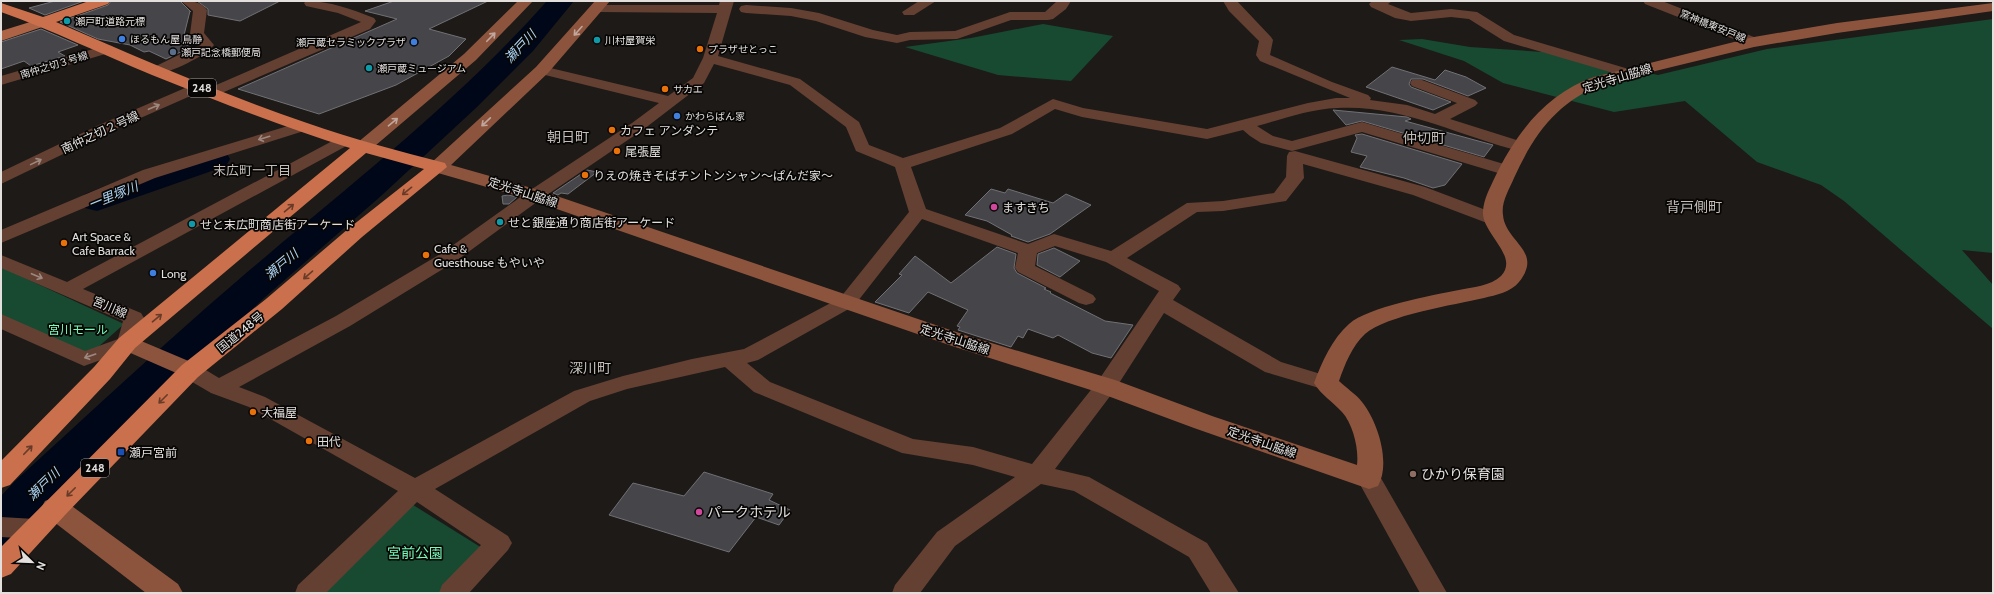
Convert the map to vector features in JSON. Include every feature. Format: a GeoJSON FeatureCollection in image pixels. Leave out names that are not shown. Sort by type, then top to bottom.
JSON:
{"type":"FeatureCollection","features":[{"type":"Feature","properties":{"kind":"highway"},"geometry":{"type":"LineString","coordinates":[[1,7],[43,22],[103,1]]}},
{"type":"Feature","properties":{"kind":"highway","name":"248"},"geometry":{"type":"LineString","coordinates":[[43,22],[157,71],[301,127],[370,149],[428,165]]}},
{"type":"Feature","properties":{"kind":"highway"},"geometry":{"type":"LineString","coordinates":[[1,478],[102,373],[132,346],[370,149]]}},
{"type":"Feature","properties":{"kind":"highway","name":"国道248号"},"geometry":{"type":"LineString","coordinates":[[1,566],[19,528],[55,508],[186,369],[274,304],[355,233],[428,165]]}},
{"type":"Feature","properties":{"kind":"main road"},"geometry":{"type":"LineString","coordinates":[[370,149],[470,57],[526,1]]}},
{"type":"Feature","properties":{"kind":"main road"},"geometry":{"type":"LineString","coordinates":[[428,165],[542,70],[601,5]]}},
{"type":"Feature","properties":{"kind":"main road","name":"定光寺山脇線"},"geometry":{"type":"LineString","coordinates":[[1493,219],[1492,207],[1496,194],[1520,146],[1542,120],[1568,96],[1583,86],[1627,73],[1754,42],[1837,28],[1993,7]]}},
{"type":"Feature","properties":{"kind":"main road"},"geometry":{"type":"LineString","coordinates":[[1,36],[43,22]]}},
{"type":"Feature","properties":{"kind":"main road","name":"定光寺山脇線"},"geometry":{"type":"LineString","coordinates":[[428,165],[535,195],[960,341],[1106,386],[1203,422],[1369,479]]}},
{"type":"Feature","properties":{"kind":"main road"},"geometry":{"type":"LineString","coordinates":[[1369,479],[1371,457],[1365,431],[1353,408],[1326,383],[1337,355],[1348,339],[1364,323],[1404,309],[1486,291],[1503,284],[1512,277],[1516,258],[1512,248],[1502,235],[1493,219]]}},
{"type":"Feature","properties":{"kind":"main road"},"geometry":{"type":"LineString","coordinates":[[132,346],[186,369]]}},
{"type":"Feature","properties":{"kind":"main road"},"geometry":{"type":"LineString","coordinates":[[55,508],[168,593]]}},
{"type":"Feature","properties":{"kind":"street"},"geometry":{"type":"LineString","coordinates":[[157,71],[202,50],[207,45],[197,34],[200,10],[188,1]]}},
{"type":"Feature","properties":{"kind":"street"},"geometry":{"type":"LineString","coordinates":[[909,12],[929,1]]}},
{"type":"Feature","properties":{"kind":"street"},"geometry":{"type":"LineString","coordinates":[[712,51],[748,5],[819,17],[870,34],[897,39],[910,36],[957,35],[1010,16],[1048,16],[1061,6],[1064,1]]}},
{"type":"Feature","properties":{"kind":"street"},"geometry":{"type":"LineString","coordinates":[[1230,1],[1234,8],[1266,40],[1263,55],[1265,58],[1382,106]]}},
{"type":"Feature","properties":{"kind":"street"},"geometry":{"type":"LineString","coordinates":[[1384,1],[1376,4],[1400,16],[1451,13],[1472,15],[1481,19],[1509,38],[1627,73]]}},
{"type":"Feature","properties":{"kind":"street","name":"窯神橋東安戸線"},"geometry":{"type":"LineString","coordinates":[[1650,1],[1754,42]]}},
{"type":"Feature","properties":{"kind":"street","name":"南仲之切２号線"},"geometry":{"type":"LineString","coordinates":[[1,179],[105,128],[206,90],[365,26],[369,21],[342,10],[311,3]]}},
{"type":"Feature","properties":{"kind":"street"},"geometry":{"type":"LineString","coordinates":[[219,388],[343,321],[449,257],[535,195],[638,126],[699,80],[712,51],[726,5],[601,5]]}},
{"type":"Feature","properties":{"kind":"street","name":"南仲之切３号線"},"geometry":{"type":"LineString","coordinates":[[1,81],[107,49]]}},
{"type":"Feature","properties":{"kind":"street"},"geometry":{"type":"LineString","coordinates":[[712,51],[795,82],[853,125],[862,148],[902,164],[1006,131],[1053,104],[1082,112],[1207,134],[1336,103],[1362,103],[1407,110],[1520,146]]}},
{"type":"Feature","properties":{"kind":"street"},"geometry":{"type":"LineString","coordinates":[[542,70],[670,101]]}},
{"type":"Feature","properties":{"kind":"street"},"geometry":{"type":"LineString","coordinates":[[1417,83],[1470,103],[1437,119]]}},
{"type":"Feature","properties":{"kind":"street"},"geometry":{"type":"LineString","coordinates":[[1247,124],[1253,133],[1283,145],[1292,146],[1362,127],[1508,171]]}},
{"type":"Feature","properties":{"kind":"street"},"geometry":{"type":"LineString","coordinates":[[1,237],[149,174],[301,127]]}},
{"type":"Feature","properties":{"kind":"street"},"geometry":{"type":"LineString","coordinates":[[68,289],[344,141]]}},
{"type":"Feature","properties":{"kind":"street"},"geometry":{"type":"LineString","coordinates":[[1113,258],[1193,207],[1223,206],[1280,197],[1295,178],[1295,156],[1419,191],[1493,219]]}},
{"type":"Feature","properties":{"kind":"street"},"geometry":{"type":"LineString","coordinates":[[902,164],[918,212]]}},
{"type":"Feature","properties":{"kind":"street"},"geometry":{"type":"LineString","coordinates":[[905,593],[946,538],[1037,474],[1106,386],[1171,289],[1113,258],[1054,240],[1028,250],[918,212]]}},
{"type":"Feature","properties":{"kind":"street"},"geometry":{"type":"LineString","coordinates":[[308,593],[415,490],[582,396],[623,383],[692,366],[750,355],[847,302],[918,212]]}},
{"type":"Feature","properties":{"kind":"street"},"geometry":{"type":"LineString","coordinates":[[1028,250],[1025,268],[1086,299]]}},
{"type":"Feature","properties":{"kind":"street","name":"宮川線"},"geometry":{"type":"LineString","coordinates":[[1,261],[134,318],[132,346]]}},
{"type":"Feature","properties":{"kind":"street"},"geometry":{"type":"LineString","coordinates":[[1161,302],[1273,366],[1326,383]]}},
{"type":"Feature","properties":{"kind":"street"},"geometry":{"type":"LineString","coordinates":[[1,321],[84,359],[132,346]]}},
{"type":"Feature","properties":{"kind":"street"},"geometry":{"type":"LineString","coordinates":[[729,359],[762,387],[910,447],[973,456],[1037,474],[1080,483],[1198,550],[1226,593]]}},
{"type":"Feature","properties":{"kind":"street"},"geometry":{"type":"LineString","coordinates":[[186,369],[219,388],[257,402],[415,490],[499,543],[452,593]]}},
{"type":"Feature","properties":{"kind":"street"},"geometry":{"type":"LineString","coordinates":[[1369,479],[1434,593]]}},
{"type":"Feature","properties":{"kind":"green space"},"geometry":{"type":"Polygon","coordinates":[[[1993,19],[1993,253],[1962,250],[1993,285],[1993,329],[1844,201],[1821,185],[1757,162],[1685,101],[1614,112],[1503,83],[1464,61],[1399,40],[1422,39],[1470,47],[1543,52],[1658,75],[1767,49],[1993,19]]]}},
{"type":"Feature","properties":{"kind":"green space"},"geometry":{"type":"Polygon","coordinates":[[[1043,24],[1113,36],[1071,81],[998,75],[905,47],[971,38],[1043,24]]]}},
{"type":"Feature","properties":{"kind":"green space","name":"宮川モール"},"geometry":{"type":"Polygon","coordinates":[[[1,267],[124,324],[86,358],[1,318],[1,267]]]}},
{"type":"Feature","properties":{"kind":"green space","name":"宮前公園"},"geometry":{"type":"Polygon","coordinates":[[[410,503],[482,548],[440,593],[318,593],[410,503]]]}},
{"type":"Feature","properties":{"kind":"building"},"geometry":{"type":"Polygon","coordinates":[[[55,1],[84,1],[45,15],[29,8],[55,1]]]}},
{"type":"Feature","properties":{"kind":"building"},"geometry":{"type":"Polygon","coordinates":[[[111,1],[180,1],[190,11],[182,43],[191,47],[166,59],[149,51],[144,52],[130,45],[98,39],[60,22],[108,5],[111,1]]]}},
{"type":"Feature","properties":{"kind":"building"},"geometry":{"type":"Polygon","coordinates":[[[197,1],[280,1],[240,21],[208,15],[208,9],[197,1]]]}},
{"type":"Feature","properties":{"kind":"building"},"geometry":{"type":"Polygon","coordinates":[[[394,1],[488,1],[429,29],[466,39],[449,56],[396,85],[319,114],[238,89],[397,19],[365,11],[394,1]]]}},
{"type":"Feature","properties":{"kind":"building"},"geometry":{"type":"Polygon","coordinates":[[[41,29],[78,45],[58,52],[65,56],[31,66],[24,61],[1,69],[1,42],[41,29]]]}},
{"type":"Feature","properties":{"kind":"building"},"geometry":{"type":"Polygon","coordinates":[[[1392,67],[1435,80],[1445,70],[1466,77],[1486,88],[1468,96],[1423,79],[1411,79],[1409,84],[1411,87],[1451,102],[1433,110],[1366,87],[1392,67]]]}},
{"type":"Feature","properties":{"kind":"building"},"geometry":{"type":"Polygon","coordinates":[[[1333,110],[1407,117],[1411,119],[1405,121],[1493,145],[1484,157],[1362,121],[1346,125],[1333,110]]]}},
{"type":"Feature","properties":{"kind":"building"},"geometry":{"type":"Polygon","coordinates":[[[1362,134],[1462,164],[1445,185],[1433,188],[1404,178],[1360,167],[1367,156],[1351,152],[1357,138],[1355,135],[1362,134]]]}},
{"type":"Feature","properties":{"kind":"building"},"geometry":{"type":"Polygon","coordinates":[[[587,170],[597,172],[568,194],[561,193],[558,195],[553,193],[587,170]]]}},
{"type":"Feature","properties":{"kind":"building"},"geometry":{"type":"Polygon","coordinates":[[[991,189],[1005,193],[1008,189],[1053,203],[1066,194],[1091,205],[1050,234],[1028,242],[1011,236],[1012,235],[987,221],[965,215],[991,189]]]}},
{"type":"Feature","properties":{"kind":"building"},"geometry":{"type":"Polygon","coordinates":[[[508,195],[517,197],[509,204],[503,204],[502,196],[508,195]]]}},
{"type":"Feature","properties":{"kind":"building"},"geometry":{"type":"Polygon","coordinates":[[[997,247],[1016,254],[1014,268],[1017,273],[1046,288],[1044,289],[1051,292],[1050,293],[1105,321],[1133,325],[1111,358],[1092,353],[1058,335],[1053,338],[1028,329],[1023,338],[1018,336],[1011,347],[958,330],[960,327],[957,326],[968,310],[928,292],[909,313],[875,302],[902,275],[899,274],[915,256],[951,283],[997,247]]]}},
{"type":"Feature","properties":{"kind":"building"},"geometry":{"type":"Polygon","coordinates":[[[1054,248],[1080,261],[1060,277],[1037,265],[1038,254],[1054,248]]]}},
{"type":"Feature","properties":{"kind":"building","name":"パークホテル"},"geometry":{"type":"Polygon","coordinates":[[[704,472],[773,494],[769,500],[790,510],[779,525],[756,517],[729,552],[609,515],[633,483],[684,496],[704,472]]]}},
{"type":"Feature","properties":{"kind":"waterway","name":"瀬戸川"},"geometry":{"type":"LineString","coordinates":[[1,528],[31,495],[250,290],[369,189],[466,101],[523,45],[561,1]]}},
{"type":"Feature","properties":{"kind":"waterway","name":"一里塚川"},"geometry":{"type":"LineString","coordinates":[[97,201],[137,185],[214,159]]}},
{"type":"Feature","properties":{"kind":"place","name":"瀬戸町道路元標"},"geometry":{"type":"Point","coordinates":[67,21]}},
{"type":"Feature","properties":{"kind":"place","name":"ほるもん屋 鳥静"},"geometry":{"type":"Point","coordinates":[122,39]}},
{"type":"Feature","properties":{"kind":"place","name":"川村屋賀栄"},"geometry":{"type":"Point","coordinates":[597,40]}},
{"type":"Feature","properties":{"kind":"place","name":"瀬戸蔵セラミックプラザ"},"geometry":{"type":"Point","coordinates":[414,42]}},
{"type":"Feature","properties":{"kind":"place","name":"プラザせとっこ"},"geometry":{"type":"Point","coordinates":[700,49]}},
{"type":"Feature","properties":{"kind":"place","name":"瀬戸記念橋郵便局"},"geometry":{"type":"Point","coordinates":[173,52]}},
{"type":"Feature","properties":{"kind":"place","name":"瀬戸蔵ミュージアム"},"geometry":{"type":"Point","coordinates":[369,68]}},
{"type":"Feature","properties":{"kind":"place","name":"サカエ"},"geometry":{"type":"Point","coordinates":[665,89]}},
{"type":"Feature","properties":{"kind":"place","name":"かわらばん家"},"geometry":{"type":"Point","coordinates":[677,116]}},
{"type":"Feature","properties":{"kind":"place","name":"カフェ アンダンテ"},"geometry":{"type":"Point","coordinates":[612,130]}},
{"type":"Feature","properties":{"kind":"place","name":"尾張屋"},"geometry":{"type":"Point","coordinates":[617,151]}},
{"type":"Feature","properties":{"kind":"place","name":"りえの焼きそばチントンシャン～ぱんだ家～"},"geometry":{"type":"Point","coordinates":[585,175]}},
{"type":"Feature","properties":{"kind":"place","name":"ますきち"},"geometry":{"type":"Point","coordinates":[994,207]}},
{"type":"Feature","properties":{"kind":"place","name":"せと銀座通り商店街アーケード"},"geometry":{"type":"Point","coordinates":[500,222]}},
{"type":"Feature","properties":{"kind":"place","name":"せと末広町商店街アーケード"},"geometry":{"type":"Point","coordinates":[192,224]}},
{"type":"Feature","properties":{"kind":"place","name":"Art Space & Cafe Barrack"},"geometry":{"type":"Point","coordinates":[64,243]}},
{"type":"Feature","properties":{"kind":"place","name":"Cafe & Guesthouse もやいや"},"geometry":{"type":"Point","coordinates":[426,255]}},
{"type":"Feature","properties":{"kind":"place","name":"Long"},"geometry":{"type":"Point","coordinates":[153,273]}},
{"type":"Feature","properties":{"kind":"place","name":"大福屋"},"geometry":{"type":"Point","coordinates":[253,412]}},
{"type":"Feature","properties":{"kind":"place","name":"田代"},"geometry":{"type":"Point","coordinates":[309,441]}},
{"type":"Feature","properties":{"kind":"place","name":"瀬戸宮前"},"geometry":{"type":"Point","coordinates":[121,452]}},
{"type":"Feature","properties":{"kind":"place","name":"ひかり保育園"},"geometry":{"type":"Point","coordinates":[1413,474]}},
{"type":"Feature","properties":{"kind":"place","name":"パークホテル"},"geometry":{"type":"Point","coordinates":[699,512]}},
{"type":"Feature","properties":{"kind":"district","name":"朝日町"},"geometry":{"type":"Point","coordinates":[568,137]}},
{"type":"Feature","properties":{"kind":"district","name":"仲切町"},"geometry":{"type":"Point","coordinates":[1424,138]}},
{"type":"Feature","properties":{"kind":"district","name":"末広町一丁目"},"geometry":{"type":"Point","coordinates":[252,170]}},
{"type":"Feature","properties":{"kind":"district","name":"背戸側町"},"geometry":{"type":"Point","coordinates":[1694,207]}},
{"type":"Feature","properties":{"kind":"district","name":"深川町"},"geometry":{"type":"Point","coordinates":[590,368]}}]}
